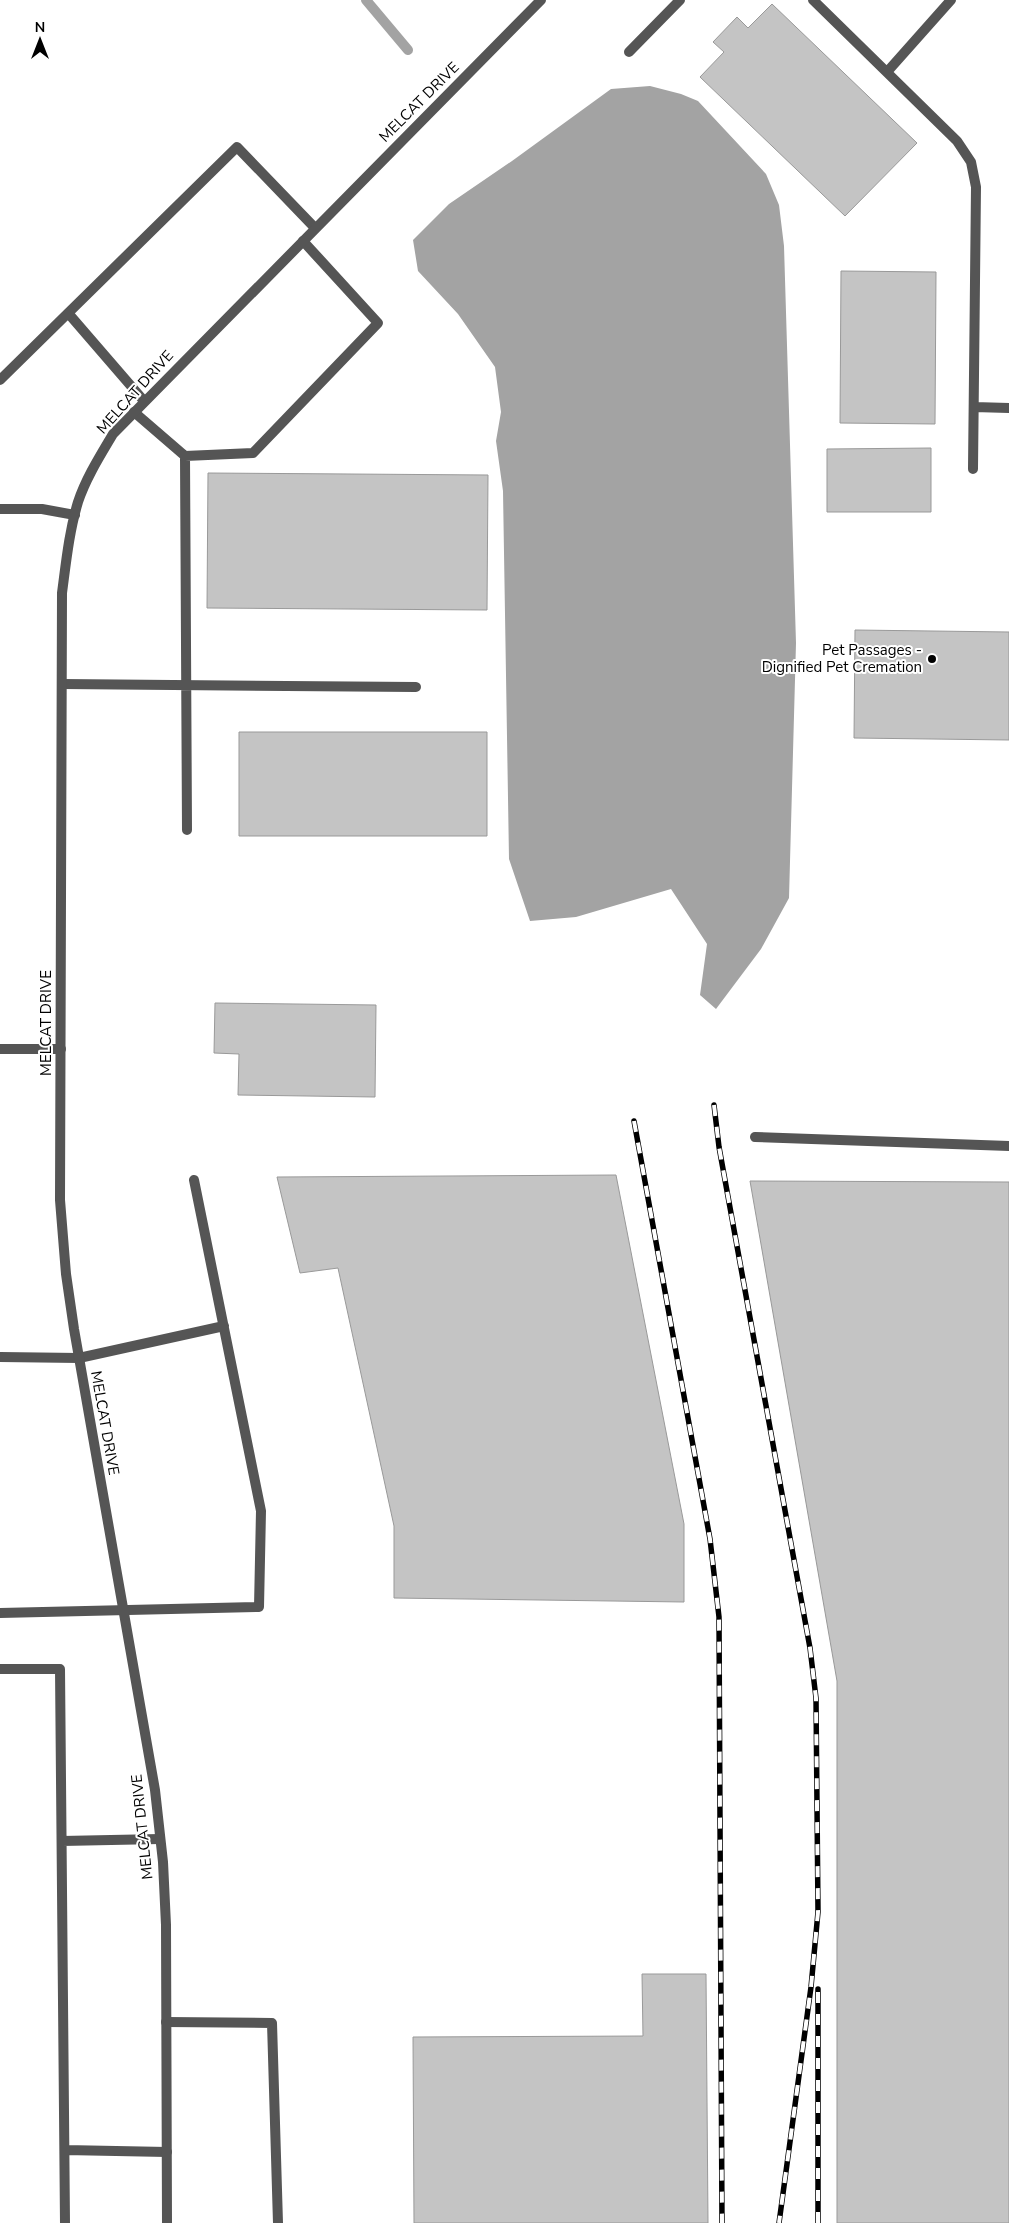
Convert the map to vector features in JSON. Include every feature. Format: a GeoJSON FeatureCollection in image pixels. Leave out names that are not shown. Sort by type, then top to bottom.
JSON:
{"type":"FeatureCollection","features":[{"type":"Feature","properties":{"kind":"street","name":"MELCAT DRIVE"},"geometry":{"type":"LineString","coordinates":[[167,2223],[166,1926],[155,1790],[79,1358],[66,1274],[60,1200],[62,593],[75,515],[78,501],[94,466],[113,434],[541,0]]}},
{"type":"Feature","properties":{"kind":"street"},"geometry":{"type":"LineString","coordinates":[[629,52],[680,0]]}},
{"type":"Feature","properties":{"kind":"street"},"geometry":{"type":"LineString","coordinates":[[813,0],[957,141],[971,162],[976,188],[973,469]]}},
{"type":"Feature","properties":{"kind":"street"},"geometry":{"type":"LineString","coordinates":[[887,72],[951,0]]}},
{"type":"Feature","properties":{"kind":"street"},"geometry":{"type":"LineString","coordinates":[[0,380],[237,147],[315,228]]}},
{"type":"Feature","properties":{"kind":"street"},"geometry":{"type":"LineString","coordinates":[[134,412],[185,456],[253,453],[378,323],[302,241]]}},
{"type":"Feature","properties":{"kind":"street"},"geometry":{"type":"LineString","coordinates":[[68,313],[144,401]]}},
{"type":"Feature","properties":{"kind":"street"},"geometry":{"type":"LineString","coordinates":[[974,407],[1009,408]]}},
{"type":"Feature","properties":{"kind":"street"},"geometry":{"type":"LineString","coordinates":[[185,456],[187,830]]}},
{"type":"Feature","properties":{"kind":"street"},"geometry":{"type":"LineString","coordinates":[[0,509],[42,509],[75,515]]}},
{"type":"Feature","properties":{"kind":"street"},"geometry":{"type":"LineString","coordinates":[[62,684],[416,687]]}},
{"type":"Feature","properties":{"kind":"street"},"geometry":{"type":"LineString","coordinates":[[0,1049],[60,1049]]}},
{"type":"Feature","properties":{"kind":"street"},"geometry":{"type":"LineString","coordinates":[[755,1137],[1009,1146]]}},
{"type":"Feature","properties":{"kind":"street"},"geometry":{"type":"LineString","coordinates":[[0,1613],[259,1606],[261,1511],[194,1180]]}},
{"type":"Feature","properties":{"kind":"street"},"geometry":{"type":"LineString","coordinates":[[0,1357],[79,1358],[224,1326]]}},
{"type":"Feature","properties":{"kind":"street"},"geometry":{"type":"LineString","coordinates":[[0,1669],[60,1669],[65,2223]]}},
{"type":"Feature","properties":{"kind":"street"},"geometry":{"type":"LineString","coordinates":[[62,1841],[160,1838]]}},
{"type":"Feature","properties":{"kind":"street"},"geometry":{"type":"LineString","coordinates":[[166,2022],[272,2023],[278,2223]]}},
{"type":"Feature","properties":{"kind":"street"},"geometry":{"type":"LineString","coordinates":[[65,2150],[167,2152]]}},
{"type":"Feature","properties":{"kind":"shaded area"},"geometry":{"type":"Polygon","coordinates":[[[650,86],[681,94],[698,101],[766,174],[779,205],[784,246],[796,643],[789,898],[761,949],[716,1009],[700,995],[707,944],[671,889],[576,917],[530,921],[509,859],[503,491],[496,441],[501,412],[495,367],[458,314],[418,271],[413,240],[449,204],[611,89],[650,86]]]}},
{"type":"Feature","properties":{"kind":"building"},"geometry":{"type":"Polygon","coordinates":[[[772,4],[917,143],[845,216],[700,77],[724,52],[713,42],[737,17],[748,28],[772,4]]]}},
{"type":"Feature","properties":{"kind":"building"},"geometry":{"type":"Polygon","coordinates":[[[841,271],[936,272],[935,424],[840,423],[841,271]]]}},
{"type":"Feature","properties":{"kind":"building"},"geometry":{"type":"Polygon","coordinates":[[[931,448],[931,512],[827,512],[827,449],[931,448]]]}},
{"type":"Feature","properties":{"kind":"building"},"geometry":{"type":"Polygon","coordinates":[[[208,473],[488,475],[487,610],[207,608],[208,473]]]}},
{"type":"Feature","properties":{"kind":"building","name":"Pet Passages - Dignified Pet Cremation"},"geometry":{"type":"Polygon","coordinates":[[[855,630],[1009,632],[1009,740],[854,738],[855,630]]]}},
{"type":"Feature","properties":{"kind":"building"},"geometry":{"type":"Polygon","coordinates":[[[239,732],[487,732],[487,836],[239,836],[239,732]]]}},
{"type":"Feature","properties":{"kind":"building"},"geometry":{"type":"Polygon","coordinates":[[[215,1003],[376,1005],[375,1097],[238,1095],[239,1054],[214,1053],[215,1003]]]}},
{"type":"Feature","properties":{"kind":"building"},"geometry":{"type":"Polygon","coordinates":[[[616,1175],[684,1524],[684,1602],[394,1598],[394,1526],[338,1268],[300,1273],[277,1177],[616,1175]]]}},
{"type":"Feature","properties":{"kind":"building"},"geometry":{"type":"Polygon","coordinates":[[[750,1181],[1009,1182],[1009,2223],[837,2223],[837,1681],[750,1181]]]}},
{"type":"Feature","properties":{"kind":"building"},"geometry":{"type":"Polygon","coordinates":[[[642,1974],[706,1974],[708,2223],[414,2223],[413,2037],[643,2036],[642,1974]]]}},
{"type":"Feature","properties":{"kind":"waterway"},"geometry":{"type":"LineString","coordinates":[[366,0],[408,50]]}},
{"type":"Feature","properties":{"kind":"railway"},"geometry":{"type":"LineString","coordinates":[[714,1105],[719,1147],[810,1648],[816,1698],[818,1912],[811,1987],[779,2223]]}},
{"type":"Feature","properties":{"kind":"railway"},"geometry":{"type":"LineString","coordinates":[[634,1121],[710,1539],[719,1617],[722,2223]]}},
{"type":"Feature","properties":{"kind":"railway"},"geometry":{"type":"LineString","coordinates":[[818,1989],[818,2223]]}},
{"type":"Feature","properties":{"kind":"place","name":"Pet Passages - Dignified Pet Cremation"},"geometry":{"type":"Point","coordinates":[932,659]}}]}
